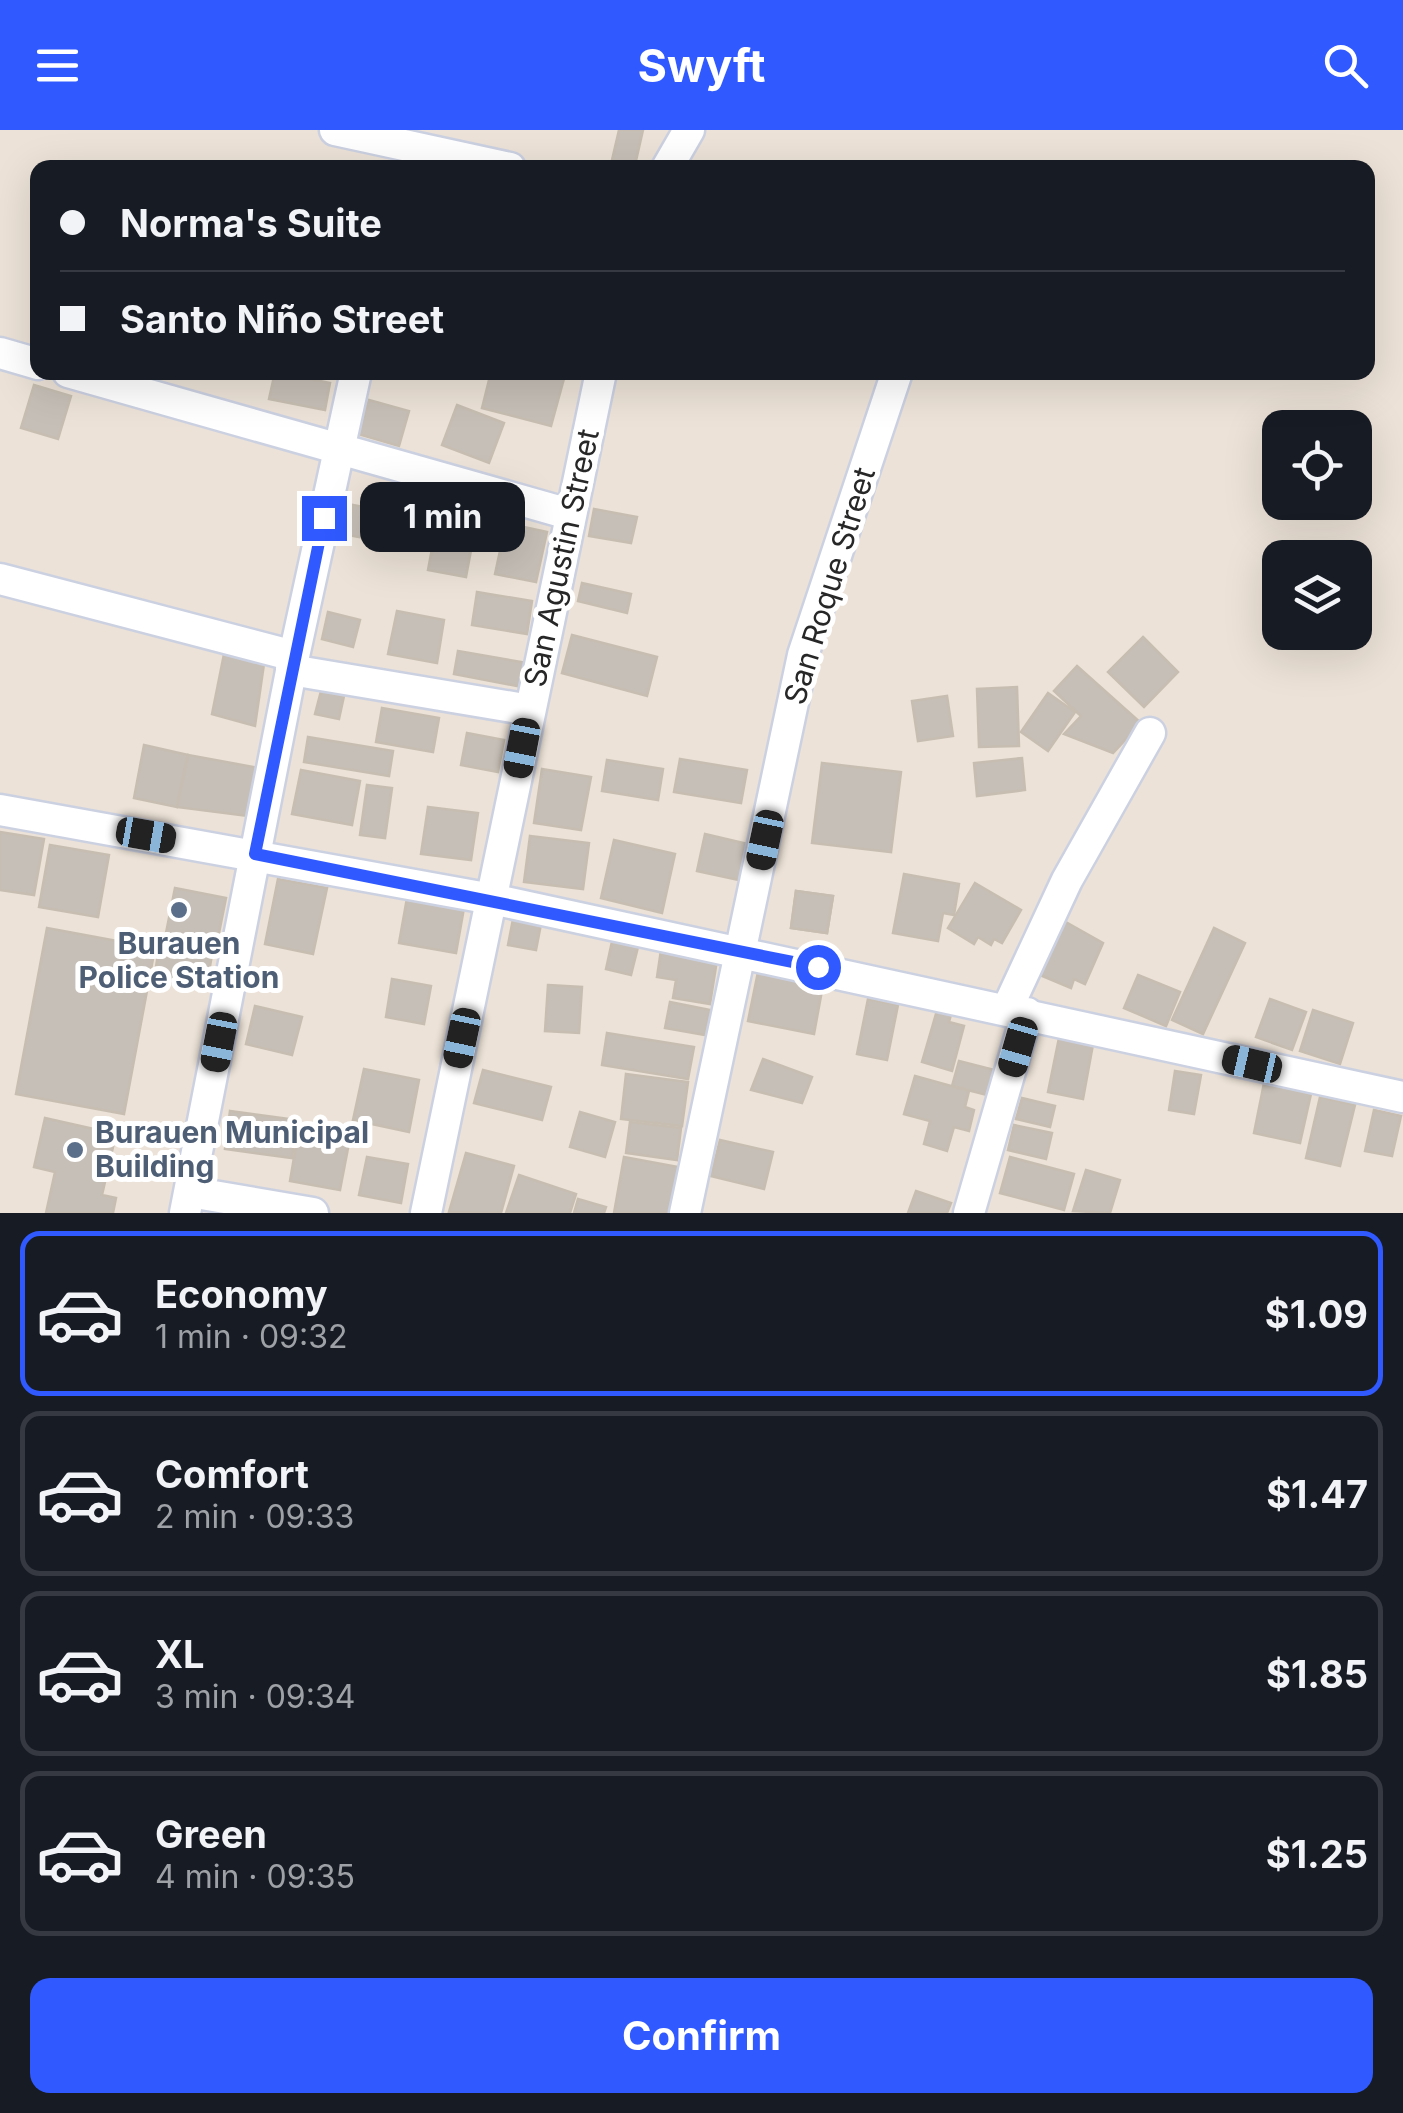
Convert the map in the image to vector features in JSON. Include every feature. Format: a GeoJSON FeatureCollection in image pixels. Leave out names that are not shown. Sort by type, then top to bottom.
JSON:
{"type":"FeatureCollection","features":[{"type":"Feature","properties":{"kind":"street"},"geometry":{"type":"LineString","coordinates":[[334,130],[406,156],[441,160]]}},
{"type":"Feature","properties":{"kind":"street"},"geometry":{"type":"LineString","coordinates":[[672,160],[689,130]]}},
{"type":"Feature","properties":{"kind":"street"},"geometry":{"type":"LineString","coordinates":[[0,354],[30,362]]}},
{"type":"Feature","properties":{"kind":"street"},"geometry":{"type":"LineString","coordinates":[[96,380],[569,514]]}},
{"type":"Feature","properties":{"kind":"street"},"geometry":{"type":"LineString","coordinates":[[313,1213],[188,1203],[292,663],[354,380]]}},
{"type":"Feature","properties":{"kind":"street","name":"San Agustin Street"},"geometry":{"type":"LineString","coordinates":[[426,1213],[599,380]]}},
{"type":"Feature","properties":{"kind":"street","name":"San Roque Street"},"geometry":{"type":"LineString","coordinates":[[685,1213],[803,655],[893,380]]}},
{"type":"Feature","properties":{"kind":"street"},"geometry":{"type":"LineString","coordinates":[[0,579],[292,663],[530,710]]}},
{"type":"Feature","properties":{"kind":"street"},"geometry":{"type":"LineString","coordinates":[[969,1213],[1017,1011],[1066,880],[1150,733]]}},
{"type":"Feature","properties":{"kind":"street"},"geometry":{"type":"LineString","coordinates":[[0,810],[255,854],[742,950],[1403,1097]]}},
{"type":"Feature","properties":{"kind":"building"},"geometry":{"type":"Polygon","coordinates":[[[619,130],[643,130],[636,160],[612,160],[619,130]]]}},
{"type":"Feature","properties":{"kind":"building"},"geometry":{"type":"Polygon","coordinates":[[[273,380],[330,383],[325,410],[269,399],[273,380]]]}},
{"type":"Feature","properties":{"kind":"building"},"geometry":{"type":"Polygon","coordinates":[[[489,380],[564,380],[551,426],[482,408],[489,380]]]}},
{"type":"Feature","properties":{"kind":"building"},"geometry":{"type":"Polygon","coordinates":[[[34,385],[71,396],[58,439],[21,428],[34,385]]]}},
{"type":"Feature","properties":{"kind":"building"},"geometry":{"type":"Polygon","coordinates":[[[369,400],[409,411],[399,446],[358,434],[369,400]]]}},
{"type":"Feature","properties":{"kind":"building"},"geometry":{"type":"Polygon","coordinates":[[[457,405],[504,423],[489,463],[442,445],[457,405]]]}},
{"type":"Feature","properties":{"kind":"building"},"geometry":{"type":"Polygon","coordinates":[[[443,490],[481,497],[466,577],[428,570],[443,490]]]}},
{"type":"Feature","properties":{"kind":"building"},"geometry":{"type":"Polygon","coordinates":[[[353,505],[407,515],[402,545],[348,535],[353,505]]]}},
{"type":"Feature","properties":{"kind":"building"},"geometry":{"type":"Polygon","coordinates":[[[594,509],[637,517],[631,543],[589,536],[594,509]]]}},
{"type":"Feature","properties":{"kind":"building"},"geometry":{"type":"Polygon","coordinates":[[[506,523],[547,532],[536,582],[495,574],[506,523]]]}},
{"type":"Feature","properties":{"kind":"building"},"geometry":{"type":"Polygon","coordinates":[[[582,583],[631,594],[627,613],[578,601],[582,583]]]}},
{"type":"Feature","properties":{"kind":"building"},"geometry":{"type":"Polygon","coordinates":[[[477,592],[532,601],[527,634],[472,625],[477,592]]]}},
{"type":"Feature","properties":{"kind":"building"},"geometry":{"type":"Polygon","coordinates":[[[397,611],[444,620],[437,663],[388,654],[397,611]]]}},
{"type":"Feature","properties":{"kind":"building"},"geometry":{"type":"Polygon","coordinates":[[[328,612],[360,620],[353,647],[322,639],[328,612]]]}},
{"type":"Feature","properties":{"kind":"building"},"geometry":{"type":"Polygon","coordinates":[[[572,635],[657,657],[647,696],[562,673],[572,635]]]}},
{"type":"Feature","properties":{"kind":"building"},"geometry":{"type":"Polygon","coordinates":[[[1143,637],[1178,672],[1144,707],[1108,672],[1143,637]]]}},
{"type":"Feature","properties":{"kind":"building"},"geometry":{"type":"Polygon","coordinates":[[[458,651],[527,663],[522,687],[454,674],[458,651]]]}},
{"type":"Feature","properties":{"kind":"building"},"geometry":{"type":"Polygon","coordinates":[[[224,654],[264,664],[255,726],[212,714],[224,654]]]}},
{"type":"Feature","properties":{"kind":"building"},"geometry":{"type":"Polygon","coordinates":[[[1077,666],[1141,723],[1113,753],[1064,734],[1081,716],[1054,691],[1077,666]]]}},
{"type":"Feature","properties":{"kind":"building"},"geometry":{"type":"Polygon","coordinates":[[[1017,687],[1019,746],[979,747],[977,689],[1017,687]]]}},
{"type":"Feature","properties":{"kind":"building"},"geometry":{"type":"Polygon","coordinates":[[[321,691],[344,696],[339,719],[315,714],[321,691]]]}},
{"type":"Feature","properties":{"kind":"building"},"geometry":{"type":"Polygon","coordinates":[[[1048,693],[1075,712],[1048,751],[1021,732],[1048,693]]]}},
{"type":"Feature","properties":{"kind":"building"},"geometry":{"type":"Polygon","coordinates":[[[947,696],[953,736],[918,741],[912,701],[947,696]]]}},
{"type":"Feature","properties":{"kind":"building"},"geometry":{"type":"Polygon","coordinates":[[[382,708],[439,718],[433,752],[376,742],[382,708]]]}},
{"type":"Feature","properties":{"kind":"building"},"geometry":{"type":"Polygon","coordinates":[[[467,733],[504,740],[498,772],[461,765],[467,733]]]}},
{"type":"Feature","properties":{"kind":"building"},"geometry":{"type":"Polygon","coordinates":[[[308,737],[393,751],[389,776],[304,762],[308,737]]]}},
{"type":"Feature","properties":{"kind":"building"},"geometry":{"type":"Polygon","coordinates":[[[144,745],[188,755],[177,807],[134,798],[144,745]]]}},
{"type":"Feature","properties":{"kind":"building"},"geometry":{"type":"Polygon","coordinates":[[[188,755],[259,768],[249,816],[177,807],[188,755]]]}},
{"type":"Feature","properties":{"kind":"building"},"geometry":{"type":"Polygon","coordinates":[[[1022,758],[1025,790],[977,796],[974,763],[1022,758]]]}},
{"type":"Feature","properties":{"kind":"building"},"geometry":{"type":"Polygon","coordinates":[[[680,759],[747,770],[741,803],[674,792],[680,759]]]}},
{"type":"Feature","properties":{"kind":"building"},"geometry":{"type":"Polygon","coordinates":[[[607,760],[663,769],[658,800],[602,791],[607,760]]]}},
{"type":"Feature","properties":{"kind":"building"},"geometry":{"type":"Polygon","coordinates":[[[822,763],[901,772],[891,852],[812,843],[822,763]]]}},
{"type":"Feature","properties":{"kind":"building"},"geometry":{"type":"Polygon","coordinates":[[[542,769],[591,777],[581,830],[534,823],[542,769]]]}},
{"type":"Feature","properties":{"kind":"building"},"geometry":{"type":"Polygon","coordinates":[[[301,770],[360,781],[352,825],[292,814],[301,770]]]}},
{"type":"Feature","properties":{"kind":"building"},"geometry":{"type":"Polygon","coordinates":[[[367,785],[392,788],[385,838],[360,835],[367,785]]]}},
{"type":"Feature","properties":{"kind":"building"},"geometry":{"type":"Polygon","coordinates":[[[428,807],[478,813],[471,860],[421,854],[428,807]]]}},
{"type":"Feature","properties":{"kind":"building"},"geometry":{"type":"Polygon","coordinates":[[[0,832],[44,839],[34,895],[0,890],[0,832]]]}},
{"type":"Feature","properties":{"kind":"building"},"geometry":{"type":"Polygon","coordinates":[[[705,834],[756,846],[748,882],[697,871],[705,834]]]}},
{"type":"Feature","properties":{"kind":"building"},"geometry":{"type":"Polygon","coordinates":[[[530,836],[589,843],[583,889],[524,882],[530,836]]]}},
{"type":"Feature","properties":{"kind":"building"},"geometry":{"type":"Polygon","coordinates":[[[614,840],[675,854],[662,913],[601,898],[614,840]]]}},
{"type":"Feature","properties":{"kind":"building"},"geometry":{"type":"Polygon","coordinates":[[[50,845],[109,855],[98,917],[39,907],[50,845]]]}},
{"type":"Feature","properties":{"kind":"building"},"geometry":{"type":"Polygon","coordinates":[[[904,874],[959,884],[954,915],[943,913],[938,941],[893,933],[904,874]]]}},
{"type":"Feature","properties":{"kind":"building"},"geometry":{"type":"Polygon","coordinates":[[[278,879],[327,888],[313,954],[265,944],[278,879]]]}},
{"type":"Feature","properties":{"kind":"building"},"geometry":{"type":"Polygon","coordinates":[[[975,883],[1021,910],[1002,943],[994,939],[991,945],[978,937],[974,944],[948,928],[975,883]]]}},
{"type":"Feature","properties":{"kind":"building"},"geometry":{"type":"Polygon","coordinates":[[[175,888],[226,898],[217,943],[166,933],[175,888]]]}},
{"type":"Feature","properties":{"kind":"building"},"geometry":{"type":"Polygon","coordinates":[[[796,891],[833,896],[827,933],[791,928],[796,891]]]}},
{"type":"Feature","properties":{"kind":"building"},"geometry":{"type":"Polygon","coordinates":[[[796,891],[833,896],[827,933],[791,928],[796,891]]]}},
{"type":"Feature","properties":{"kind":"building"},"geometry":{"type":"Polygon","coordinates":[[[407,898],[464,908],[456,953],[399,943],[407,898]]]}},
{"type":"Feature","properties":{"kind":"building"},"geometry":{"type":"Polygon","coordinates":[[[514,914],[542,919],[536,950],[508,945],[514,914]]]}},
{"type":"Feature","properties":{"kind":"building"},"geometry":{"type":"Polygon","coordinates":[[[1064,921],[1103,943],[1085,984],[1074,979],[1071,988],[1040,975],[1064,921]]]}},
{"type":"Feature","properties":{"kind":"building"},"geometry":{"type":"Polygon","coordinates":[[[47,928],[155,948],[124,1114],[16,1094],[47,928]]]}},
{"type":"Feature","properties":{"kind":"building"},"geometry":{"type":"Polygon","coordinates":[[[1214,928],[1245,943],[1203,1034],[1172,1020],[1214,928]]]}},
{"type":"Feature","properties":{"kind":"building"},"geometry":{"type":"Polygon","coordinates":[[[613,937],[639,943],[631,975],[606,969],[613,937]]]}},
{"type":"Feature","properties":{"kind":"building"},"geometry":{"type":"Polygon","coordinates":[[[160,941],[213,949],[206,989],[154,980],[160,941]]]}},
{"type":"Feature","properties":{"kind":"building"},"geometry":{"type":"Polygon","coordinates":[[[661,950],[717,960],[710,1004],[673,998],[676,980],[657,977],[661,950]]]}},
{"type":"Feature","properties":{"kind":"building"},"geometry":{"type":"Polygon","coordinates":[[[758,972],[823,985],[814,1034],[748,1021],[758,972]]]}},
{"type":"Feature","properties":{"kind":"building"},"geometry":{"type":"Polygon","coordinates":[[[1138,975],[1180,992],[1166,1026],[1124,1008],[1138,975]]]}},
{"type":"Feature","properties":{"kind":"building"},"geometry":{"type":"Polygon","coordinates":[[[392,979],[431,986],[424,1024],[386,1017],[392,979]]]}},
{"type":"Feature","properties":{"kind":"building"},"geometry":{"type":"Polygon","coordinates":[[[548,985],[582,987],[579,1033],[545,1031],[548,985]]]}},
{"type":"Feature","properties":{"kind":"building"},"geometry":{"type":"Polygon","coordinates":[[[868,999],[898,1005],[887,1060],[857,1054],[868,999]]]}},
{"type":"Feature","properties":{"kind":"building"},"geometry":{"type":"Polygon","coordinates":[[[1270,999],[1306,1012],[1292,1050],[1256,1037],[1270,999]]]}},
{"type":"Feature","properties":{"kind":"building"},"geometry":{"type":"Polygon","coordinates":[[[670,1002],[710,1010],[705,1035],[665,1028],[670,1002]]]}},
{"type":"Feature","properties":{"kind":"building"},"geometry":{"type":"Polygon","coordinates":[[[255,1006],[302,1017],[292,1055],[246,1044],[255,1006]]]}},
{"type":"Feature","properties":{"kind":"building"},"geometry":{"type":"Polygon","coordinates":[[[938,1007],[952,1011],[949,1022],[964,1026],[952,1071],[922,1062],[938,1007]]]}},
{"type":"Feature","properties":{"kind":"building"},"geometry":{"type":"Polygon","coordinates":[[[1313,1010],[1353,1023],[1340,1064],[1300,1051],[1313,1010]]]}},
{"type":"Feature","properties":{"kind":"building"},"geometry":{"type":"Polygon","coordinates":[[[607,1033],[694,1047],[688,1079],[602,1065],[607,1033]]]}},
{"type":"Feature","properties":{"kind":"building"},"geometry":{"type":"Polygon","coordinates":[[[1060,1033],[1094,1039],[1083,1099],[1048,1092],[1060,1033]]]}},
{"type":"Feature","properties":{"kind":"building"},"geometry":{"type":"Polygon","coordinates":[[[763,1059],[812,1077],[802,1103],[751,1090],[763,1059]]]}},
{"type":"Feature","properties":{"kind":"building"},"geometry":{"type":"Polygon","coordinates":[[[959,1061],[994,1070],[987,1095],[952,1086],[959,1061]]]}},
{"type":"Feature","properties":{"kind":"building"},"geometry":{"type":"Polygon","coordinates":[[[364,1069],[419,1080],[409,1132],[353,1120],[364,1069]]]}},
{"type":"Feature","properties":{"kind":"building"},"geometry":{"type":"Polygon","coordinates":[[[483,1070],[551,1087],[542,1120],[474,1103],[483,1070]]]}},
{"type":"Feature","properties":{"kind":"building"},"geometry":{"type":"Polygon","coordinates":[[[1175,1071],[1201,1075],[1194,1114],[1169,1110],[1175,1071]]]}},
{"type":"Feature","properties":{"kind":"building"},"geometry":{"type":"Polygon","coordinates":[[[626,1074],[688,1082],[682,1126],[621,1119],[626,1074]]]}},
{"type":"Feature","properties":{"kind":"building"},"geometry":{"type":"Polygon","coordinates":[[[915,1076],[969,1091],[965,1107],[974,1110],[969,1131],[954,1127],[947,1151],[924,1144],[930,1121],[904,1114],[915,1076]]]}},
{"type":"Feature","properties":{"kind":"building"},"geometry":{"type":"Polygon","coordinates":[[[1264,1083],[1311,1094],[1300,1143],[1254,1133],[1264,1083]]]}},
{"type":"Feature","properties":{"kind":"building"},"geometry":{"type":"Polygon","coordinates":[[[1320,1097],[1355,1105],[1340,1166],[1306,1158],[1320,1097]]]}},
{"type":"Feature","properties":{"kind":"building"},"geometry":{"type":"Polygon","coordinates":[[[1022,1098],[1055,1106],[1050,1127],[1016,1119],[1022,1098]]]}},
{"type":"Feature","properties":{"kind":"building"},"geometry":{"type":"Polygon","coordinates":[[[1374,1110],[1401,1116],[1392,1156],[1365,1151],[1374,1110]]]}},
{"type":"Feature","properties":{"kind":"building"},"geometry":{"type":"Polygon","coordinates":[[[230,1111],[297,1120],[292,1158],[225,1149],[230,1111]]]}},
{"type":"Feature","properties":{"kind":"building"},"geometry":{"type":"Polygon","coordinates":[[[580,1112],[615,1122],[605,1157],[570,1147],[580,1112]]]}},
{"type":"Feature","properties":{"kind":"building","name":"Burauen Municipal Building"},"geometry":{"type":"Polygon","coordinates":[[[45,1118],[116,1134],[102,1195],[116,1198],[113,1213],[46,1213],[55,1172],[34,1167],[45,1118]]]}},
{"type":"Feature","properties":{"kind":"building"},"geometry":{"type":"Polygon","coordinates":[[[630,1122],[681,1128],[677,1160],[626,1153],[630,1122]]]}},
{"type":"Feature","properties":{"kind":"building"},"geometry":{"type":"Polygon","coordinates":[[[1014,1125],[1052,1133],[1046,1159],[1008,1150],[1014,1125]]]}},
{"type":"Feature","properties":{"kind":"building"},"geometry":{"type":"Polygon","coordinates":[[[298,1134],[349,1143],[340,1190],[290,1181],[298,1134]]]}},
{"type":"Feature","properties":{"kind":"building"},"geometry":{"type":"Polygon","coordinates":[[[720,1140],[773,1152],[764,1189],[711,1176],[720,1140]]]}},
{"type":"Feature","properties":{"kind":"building"},"geometry":{"type":"Polygon","coordinates":[[[466,1153],[514,1166],[501,1213],[449,1212],[466,1153]]]}},
{"type":"Feature","properties":{"kind":"building"},"geometry":{"type":"Polygon","coordinates":[[[367,1157],[408,1164],[401,1203],[359,1195],[367,1157]]]}},
{"type":"Feature","properties":{"kind":"building"},"geometry":{"type":"Polygon","coordinates":[[[624,1157],[678,1167],[669,1213],[614,1213],[624,1157]]]}},
{"type":"Feature","properties":{"kind":"building"},"geometry":{"type":"Polygon","coordinates":[[[1010,1157],[1074,1174],[1064,1210],[1000,1193],[1010,1157]]]}},
{"type":"Feature","properties":{"kind":"building"},"geometry":{"type":"Polygon","coordinates":[[[1086,1170],[1120,1180],[1110,1213],[1073,1211],[1086,1170]]]}},
{"type":"Feature","properties":{"kind":"building"},"geometry":{"type":"Polygon","coordinates":[[[519,1175],[576,1194],[570,1213],[506,1213],[519,1175]]]}},
{"type":"Feature","properties":{"kind":"building"},"geometry":{"type":"Polygon","coordinates":[[[916,1191],[951,1203],[947,1213],[908,1213],[916,1191]]]}},
{"type":"Feature","properties":{"kind":"building"},"geometry":{"type":"Polygon","coordinates":[[[578,1199],[606,1207],[604,1213],[574,1213],[578,1199]]]}},
{"type":"Feature","properties":{"kind":"place","name":"Burauen Police Station"},"geometry":{"type":"Point","coordinates":[179,910]}},
{"type":"Feature","properties":{"kind":"place","name":"Burauen Municipal Building"},"geometry":{"type":"Point","coordinates":[75,1150]}},
{"type":"Feature","properties":{"kind":"route"},"geometry":{"type":"LineString","coordinates":[[324,518],[255,854],[818,967]]}}]}
